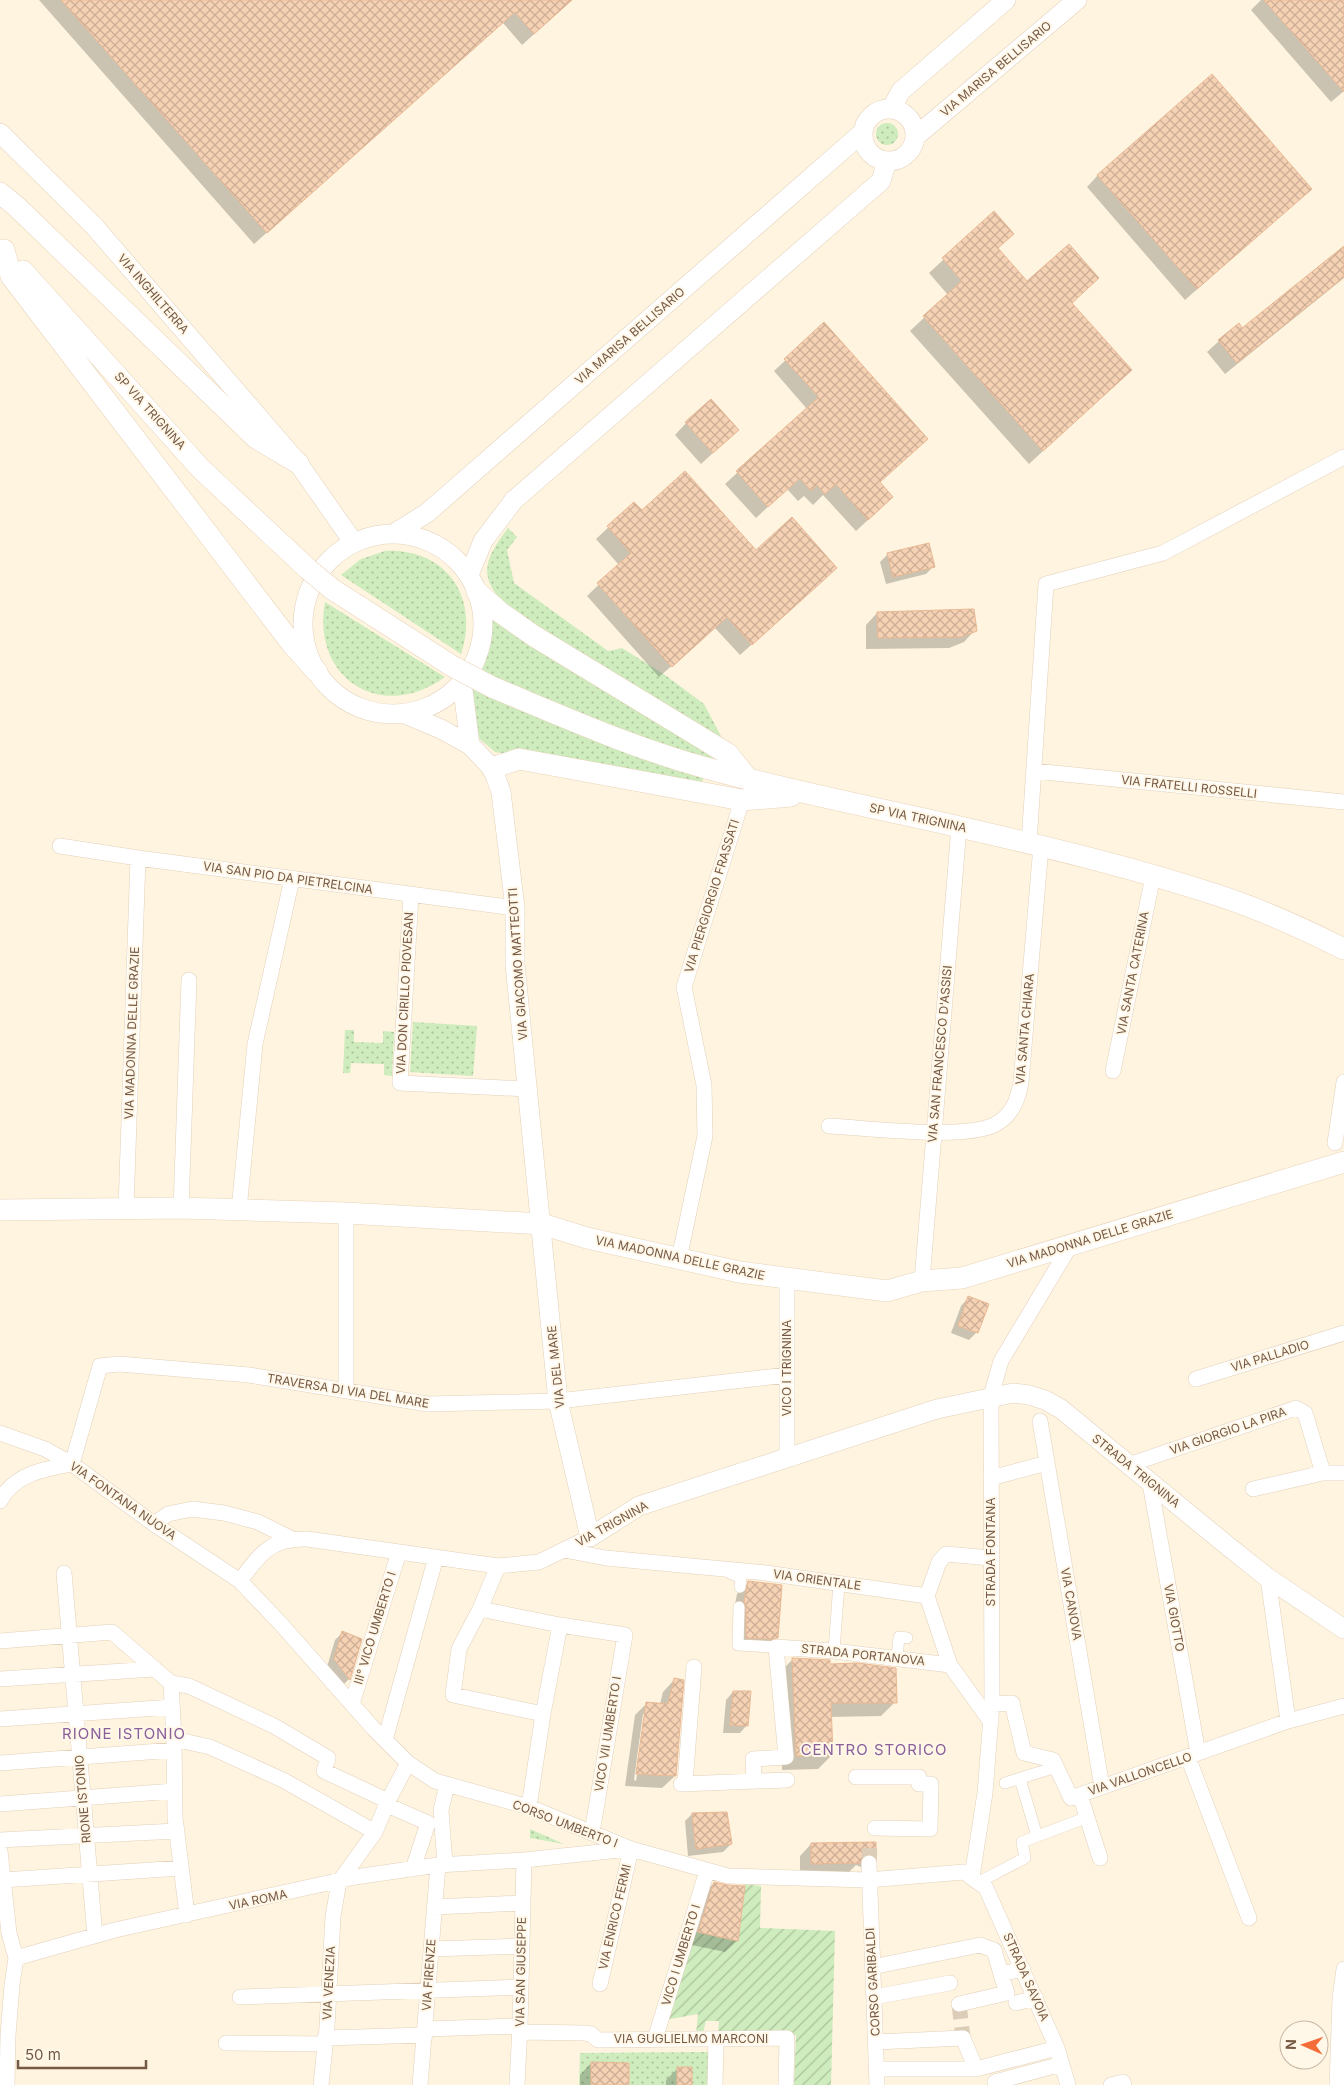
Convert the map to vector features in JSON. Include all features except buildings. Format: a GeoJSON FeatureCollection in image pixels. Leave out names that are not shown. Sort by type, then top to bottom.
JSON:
{"type":"FeatureCollection","features":[{"type":"Feature","properties":{"kind":"main road"},"geometry":{"type":"LineString","coordinates":[[0,193],[17,207],[256,438],[298,463]]}},
{"type":"Feature","properties":{"kind":"main road"},"geometry":{"type":"LineString","coordinates":[[2,248],[11,276],[292,644],[317,672]]}},
{"type":"Feature","properties":{"kind":"main road","name":"SP VIA TRIGNINA"},"geometry":{"type":"LineString","coordinates":[[2,248],[201,469],[332,589],[457,674],[608,736],[708,769],[809,795],[959,826],[1153,876],[1222,896],[1275,917],[1344,949]]}},
{"type":"Feature","properties":{"kind":"main road"},"geometry":{"type":"LineString","coordinates":[[473,584],[501,613],[534,636],[728,754],[748,779]]}},
{"type":"Feature","properties":{"kind":"main road"},"geometry":{"type":"LineString","coordinates":[[492,768],[519,758],[742,800],[809,795]]}},
{"type":"Feature","properties":{"kind":"main road","name":"VIA MADONNA DELLE GRAZIE"},"geometry":{"type":"LineString","coordinates":[[0,1210],[181,1208],[346,1213],[542,1224],[587,1238],[739,1272],[887,1291],[922,1281],[962,1278],[1070,1246],[1340,1152]]}},
{"type":"Feature","properties":{"kind":"street"},"geometry":{"type":"LineString","coordinates":[[891,109],[901,91],[1006,0]]}},
{"type":"Feature","properties":{"kind":"street","name":"VIA MARISA BELLISARIO"},"geometry":{"type":"LineString","coordinates":[[915,137],[1077,0]]}},
{"type":"Feature","properties":{"kind":"street"},"geometry":{"type":"LineString","coordinates":[[891,109],[906,115],[914,129],[915,137],[913,145],[903,158],[887,162],[879,160],[866,149],[862,133],[864,125],[875,112],[891,109]]}},
{"type":"Feature","properties":{"kind":"street","name":"VIA INGHILTERRA"},"geometry":{"type":"LineString","coordinates":[[0,133],[94,226],[298,463],[354,543]]}},
{"type":"Feature","properties":{"kind":"street","name":"VIA MARISA BELLISARIO"},"geometry":{"type":"LineString","coordinates":[[394,534],[427,513],[862,133]]}},
{"type":"Feature","properties":{"kind":"street"},"geometry":{"type":"LineString","coordinates":[[473,584],[483,541],[514,500],[881,181],[887,162]]}},
{"type":"Feature","properties":{"kind":"street","name":"VIA SANTA CHIARA"},"geometry":{"type":"LineString","coordinates":[[829,1126],[933,1132],[975,1131],[995,1124],[1011,1111],[1018,1099],[1035,845],[1034,771],[1046,584],[1163,553],[1344,457]]}},
{"type":"Feature","properties":{"kind":"street"},"geometry":{"type":"LineString","coordinates":[[394,534],[428,541],[458,561],[473,584],[483,623],[482,639],[472,669],[457,674],[437,704],[405,714],[388,715],[371,712],[355,706],[340,698],[327,686],[309,657],[304,641],[304,608],[309,591],[322,569],[340,552],[354,543],[380,535],[394,534]]}},
{"type":"Feature","properties":{"kind":"street"},"geometry":{"type":"LineString","coordinates":[[457,674],[470,745]]}},
{"type":"Feature","properties":{"kind":"street","name":"VIA GIACOMO MATTEOTTI"},"geometry":{"type":"LineString","coordinates":[[405,714],[470,745],[492,768],[501,792],[515,908],[515,964],[542,1224]]}},
{"type":"Feature","properties":{"kind":"street","name":"VIA FRATELLI ROSSELLI"},"geometry":{"type":"LineString","coordinates":[[1034,771],[1344,802]]}},
{"type":"Feature","properties":{"kind":"street","name":"VIA PIERGIORGIO FRASSATI"},"geometry":{"type":"LineString","coordinates":[[679,1259],[705,1136],[704,1085],[684,987],[742,800]]}},
{"type":"Feature","properties":{"kind":"street","name":"VIA SAN FRANCESCO D'ASSISI"},"geometry":{"type":"LineString","coordinates":[[922,1281],[959,826]]}},
{"type":"Feature","properties":{"kind":"street","name":"VIA SAN PIO DA PIETRELCINA"},"geometry":{"type":"LineString","coordinates":[[60,846],[515,908]]}},
{"type":"Feature","properties":{"kind":"street","name":"VIA MADONNA DELLE GRAZIE"},"geometry":{"type":"LineString","coordinates":[[126,1208],[138,858]]}},
{"type":"Feature","properties":{"kind":"street","name":"VIA SANTA CATERINA"},"geometry":{"type":"LineString","coordinates":[[1113,1071],[1153,876]]}},
{"type":"Feature","properties":{"kind":"street"},"geometry":{"type":"LineString","coordinates":[[239,1210],[254,1044],[292,879]]}},
{"type":"Feature","properties":{"kind":"street","name":"VIA DON CIRILLO PIOVESAN"},"geometry":{"type":"LineString","coordinates":[[411,895],[400,1083],[528,1089]]}},
{"type":"Feature","properties":{"kind":"street"},"geometry":{"type":"LineString","coordinates":[[181,1208],[189,980]]}},
{"type":"Feature","properties":{"kind":"street"},"geometry":{"type":"LineString","coordinates":[[1340,1152],[1344,1082]]}},
{"type":"Feature","properties":{"kind":"street"},"geometry":{"type":"LineString","coordinates":[[346,1213],[346,1390]]}},
{"type":"Feature","properties":{"kind":"street","name":"VIA DEL MARE"},"geometry":{"type":"LineString","coordinates":[[542,1224],[558,1401],[590,1537]]}},
{"type":"Feature","properties":{"kind":"street","name":"STRADA FONTANA"},"geometry":{"type":"LineString","coordinates":[[976,1879],[992,1704],[991,1396],[1001,1361],[1070,1246]]}},
{"type":"Feature","properties":{"kind":"street","name":"VICO I TRIGNINA"},"geometry":{"type":"LineString","coordinates":[[787,1279],[787,1457]]}},
{"type":"Feature","properties":{"kind":"street","name":"VIA PALLADIO"},"geometry":{"type":"LineString","coordinates":[[1196,1379],[1344,1333]]}},
{"type":"Feature","properties":{"kind":"street","name":"TRAVERSA DI VIA DEL MARE"},"geometry":{"type":"LineString","coordinates":[[72,1464],[100,1366],[119,1364],[249,1375],[428,1404],[558,1401],[787,1375]]}},
{"type":"Feature","properties":{"kind":"street","name":"STRADA TRIGNINA"},"geometry":{"type":"LineString","coordinates":[[991,1396],[1012,1393],[1029,1395],[1045,1400],[1061,1409],[1128,1466],[1268,1578],[1339,1622]]}},
{"type":"Feature","properties":{"kind":"street","name":"VIA TRIGNINA"},"geometry":{"type":"LineString","coordinates":[[290,1538],[498,1566],[539,1562],[590,1537],[639,1506],[936,1409],[991,1396]]}},
{"type":"Feature","properties":{"kind":"street","name":"VIA GIORGIO LA PIRA"},"geometry":{"type":"LineString","coordinates":[[1128,1466],[1296,1408],[1305,1413],[1323,1473]]}},
{"type":"Feature","properties":{"kind":"street","name":"VIA CANOVA"},"geometry":{"type":"LineString","coordinates":[[1040,1421],[1102,1787]]}},
{"type":"Feature","properties":{"kind":"street","name":"VIA FONTANA NUOVA"},"geometry":{"type":"LineString","coordinates":[[0,1433],[45,1449],[72,1464],[154,1524],[240,1581]]}},
{"type":"Feature","properties":{"kind":"street"},"geometry":{"type":"LineString","coordinates":[[992,1478],[1047,1463]]}},
{"type":"Feature","properties":{"kind":"street"},"geometry":{"type":"LineString","coordinates":[[0,1502],[17,1482],[32,1472],[72,1464]]}},
{"type":"Feature","properties":{"kind":"street"},"geometry":{"type":"LineString","coordinates":[[1254,1489],[1323,1473],[1344,1473]]}},
{"type":"Feature","properties":{"kind":"street","name":"VIA GIOTTO"},"geometry":{"type":"LineString","coordinates":[[1150,1483],[1193,1755],[1249,1918]]}},
{"type":"Feature","properties":{"kind":"street"},"geometry":{"type":"LineString","coordinates":[[154,1524],[168,1514],[192,1509],[224,1513],[258,1522],[290,1538]]}},
{"type":"Feature","properties":{"kind":"street"},"geometry":{"type":"LineString","coordinates":[[240,1581],[256,1559],[272,1545],[290,1538]]}},
{"type":"Feature","properties":{"kind":"street","name":"VIA ORIENTALE"},"geometry":{"type":"LineString","coordinates":[[564,1550],[606,1558],[721,1569],[928,1596]]}},
{"type":"Feature","properties":{"kind":"street","name":"III° VICO UMBERTO I"},"geometry":{"type":"LineString","coordinates":[[352,1704],[399,1552]]}},
{"type":"Feature","properties":{"kind":"street"},"geometry":{"type":"LineString","coordinates":[[991,1558],[946,1554],[938,1562],[928,1596],[950,1665],[991,1722]]}},
{"type":"Feature","properties":{"kind":"street"},"geometry":{"type":"LineString","coordinates":[[385,1740],[436,1557]]}},
{"type":"Feature","properties":{"kind":"street"},"geometry":{"type":"LineString","coordinates":[[498,1566],[480,1609],[459,1649],[453,1695],[543,1714]]}},
{"type":"Feature","properties":{"kind":"street"},"geometry":{"type":"LineString","coordinates":[[721,1569],[741,1578],[740,1587]]}},
{"type":"Feature","properties":{"kind":"street","name":"RIONE ISTONIO"},"geometry":{"type":"LineString","coordinates":[[64,1573],[95,1936]]}},
{"type":"Feature","properties":{"kind":"street"},"geometry":{"type":"LineString","coordinates":[[1268,1578],[1288,1721]]}},
{"type":"Feature","properties":{"kind":"street","name":"CORSO UMBERTO I"},"geometry":{"type":"LineString","coordinates":[[240,1581],[385,1740],[408,1763],[435,1782],[529,1808],[630,1849],[728,1876],[868,1880],[964,1872],[976,1879]]}},
{"type":"Feature","properties":{"kind":"street"},"geometry":{"type":"LineString","coordinates":[[834,1651],[839,1583]]}},
{"type":"Feature","properties":{"kind":"street"},"geometry":{"type":"LineString","coordinates":[[739,1607],[738,1645],[776,1647],[786,1757],[753,1760],[754,1781]]}},
{"type":"Feature","properties":{"kind":"street"},"geometry":{"type":"LineString","coordinates":[[480,1609],[560,1625],[543,1714],[529,1808]]}},
{"type":"Feature","properties":{"kind":"street","name":"VICO VII UMBERTO I"},"geometry":{"type":"LineString","coordinates":[[560,1625],[625,1635],[592,1833]]}},
{"type":"Feature","properties":{"kind":"street"},"geometry":{"type":"LineString","coordinates":[[0,1642],[112,1632],[171,1683],[189,1686],[274,1726],[328,1758],[324,1772],[434,1823]]}},
{"type":"Feature","properties":{"kind":"street"},"geometry":{"type":"LineString","coordinates":[[897,1658],[899,1637],[907,1638]]}},
{"type":"Feature","properties":{"kind":"street","name":"STRADA PORTANOVA"},"geometry":{"type":"LineString","coordinates":[[776,1647],[834,1651],[950,1665]]}},
{"type":"Feature","properties":{"kind":"street"},"geometry":{"type":"LineString","coordinates":[[694,1666],[683,1784],[787,1780]]}},
{"type":"Feature","properties":{"kind":"street"},"geometry":{"type":"LineString","coordinates":[[0,1679],[155,1669]]}},
{"type":"Feature","properties":{"kind":"street"},"geometry":{"type":"LineString","coordinates":[[171,1683],[176,1831],[186,1915]]}},
{"type":"Feature","properties":{"kind":"street"},"geometry":{"type":"LineString","coordinates":[[992,1704],[1012,1703],[1024,1753],[1052,1760],[1056,1767],[1005,1784]]}},
{"type":"Feature","properties":{"kind":"street","name":"VIA VALLONCELLO"},"geometry":{"type":"LineString","coordinates":[[1056,1767],[1071,1798],[1288,1721],[1344,1706]]}},
{"type":"Feature","properties":{"kind":"street"},"geometry":{"type":"LineString","coordinates":[[0,1719],[172,1707]]}},
{"type":"Feature","properties":{"kind":"street"},"geometry":{"type":"LineString","coordinates":[[0,1763],[79,1758],[174,1744],[210,1747],[283,1780],[375,1832]]}},
{"type":"Feature","properties":{"kind":"street"},"geometry":{"type":"LineString","coordinates":[[339,1882],[375,1832],[408,1763]]}},
{"type":"Feature","properties":{"kind":"street"},"geometry":{"type":"LineString","coordinates":[[856,1777],[919,1777],[919,1784],[931,1784],[930,1829],[875,1828]]}},
{"type":"Feature","properties":{"kind":"street"},"geometry":{"type":"LineString","coordinates":[[1020,1779],[1037,1836]]}},
{"type":"Feature","properties":{"kind":"street"},"geometry":{"type":"LineString","coordinates":[[413,1869],[441,1810],[447,1785]]}},
{"type":"Feature","properties":{"kind":"street"},"geometry":{"type":"LineString","coordinates":[[0,1804],[174,1791]]}},
{"type":"Feature","properties":{"kind":"street"},"geometry":{"type":"LineString","coordinates":[[1080,1795],[1100,1858]]}},
{"type":"Feature","properties":{"kind":"street"},"geometry":{"type":"LineString","coordinates":[[976,1879],[1025,1858],[1022,1842],[1088,1818]]}},
{"type":"Feature","properties":{"kind":"street","name":"VIA FIRENZE"},"geometry":{"type":"LineString","coordinates":[[420,2085],[435,1907],[442,1865],[434,1823]]}},
{"type":"Feature","properties":{"kind":"street"},"geometry":{"type":"LineString","coordinates":[[0,1840],[86,1834],[176,1831]]}},
{"type":"Feature","properties":{"kind":"street","name":"VIA ROMA"},"geometry":{"type":"LineString","coordinates":[[16,1958],[95,1936],[355,1877],[442,1865],[524,1860],[630,1849]]}},
{"type":"Feature","properties":{"kind":"street","name":"VIA ENRICO FERMI"},"geometry":{"type":"LineString","coordinates":[[600,1984],[630,1849]]}},
{"type":"Feature","properties":{"kind":"street"},"geometry":{"type":"LineString","coordinates":[[0,1859],[3,1880],[4,1929],[16,1958],[9,2026],[7,2085]]}},
{"type":"Feature","properties":{"kind":"street","name":"VIA SAN GIUSEPPE"},"geometry":{"type":"LineString","coordinates":[[517,2085],[524,1860]]}},
{"type":"Feature","properties":{"kind":"street","name":"CORSO GARIBALDI"},"geometry":{"type":"LineString","coordinates":[[869,1863],[868,1880],[877,2085]]}},
{"type":"Feature","properties":{"kind":"street"},"geometry":{"type":"LineString","coordinates":[[3,1880],[181,1868]]}},
{"type":"Feature","properties":{"kind":"street","name":"VICO I UMBERTO I"},"geometry":{"type":"LineString","coordinates":[[655,2040],[707,1870]]}},
{"type":"Feature","properties":{"kind":"street","name":"STRADA SAVOIA"},"geometry":{"type":"LineString","coordinates":[[976,1879],[986,1888],[1024,1969],[1057,2048],[1068,2085]]}},
{"type":"Feature","properties":{"kind":"street","name":"VIA VENEZIA"},"geometry":{"type":"LineString","coordinates":[[321,2085],[333,1916],[339,1882]]}},
{"type":"Feature","properties":{"kind":"street"},"geometry":{"type":"LineString","coordinates":[[435,1907],[523,1903]]}},
{"type":"Feature","properties":{"kind":"street"},"geometry":{"type":"LineString","coordinates":[[872,1968],[980,1945],[994,1950],[1007,1993],[959,2004]]}},
{"type":"Feature","properties":{"kind":"street"},"geometry":{"type":"LineString","coordinates":[[431,1949],[522,1946]]}},
{"type":"Feature","properties":{"kind":"street"},"geometry":{"type":"LineString","coordinates":[[1001,1974],[1024,1969]]}},
{"type":"Feature","properties":{"kind":"street"},"geometry":{"type":"LineString","coordinates":[[1337,2085],[1340,1999],[1344,1969]]}},
{"type":"Feature","properties":{"kind":"street"},"geometry":{"type":"LineString","coordinates":[[874,1997],[950,1983]]}},
{"type":"Feature","properties":{"kind":"street"},"geometry":{"type":"LineString","coordinates":[[240,1996],[521,1987]]}},
{"type":"Feature","properties":{"kind":"street"},"geometry":{"type":"LineString","coordinates":[[1016,2003],[1036,1998]]}},
{"type":"Feature","properties":{"kind":"street","name":"VIA GUGLIELMO MARCONI"},"geometry":{"type":"LineString","coordinates":[[226,2042],[325,2041],[425,2032],[520,2029],[584,2032],[591,2034],[598,2040],[787,2038],[786,2085]]}},
{"type":"Feature","properties":{"kind":"street"},"geometry":{"type":"LineString","coordinates":[[876,2042],[963,2038],[995,2083],[1062,2064]]}},
{"type":"Feature","properties":{"kind":"street"},"geometry":{"type":"LineString","coordinates":[[715,2085],[716,2039]]}},
{"type":"Feature","properties":{"kind":"street"},"geometry":{"type":"LineString","coordinates":[[877,2069],[985,2067],[1057,2048]]}},
{"type":"Feature","properties":{"kind":"street"},"geometry":{"type":"LineString","coordinates":[[1112,2085],[1123,2082],[1124,2085]]}},
{"type":"Feature","properties":{"kind":"green space"},"geometry":{"type":"Polygon","coordinates":[[[887,123],[897,130],[898,134],[891,144],[887,145],[877,138],[876,134],[883,124],[887,123]]]}},
{"type":"Feature","properties":{"kind":"green space"},"geometry":{"type":"Polygon","coordinates":[[[508,528],[517,537],[507,550],[514,583],[608,651],[622,648],[665,675],[704,704],[721,736],[700,787],[495,752],[475,735],[469,693],[484,666],[489,640],[490,613],[501,600],[489,581],[488,563],[495,546],[508,528]]]}},
{"type":"Feature","properties":{"kind":"green space"},"geometry":{"type":"Polygon","coordinates":[[[385,551],[407,552],[425,558],[441,567],[453,580],[461,596],[466,613],[466,633],[461,654],[341,575],[361,559],[385,551]]]}},
{"type":"Feature","properties":{"kind":"green space"},"geometry":{"type":"Polygon","coordinates":[[[325,602],[445,677],[421,690],[398,696],[376,694],[356,686],[340,672],[329,653],[324,629],[325,602]]]}},
{"type":"Feature","properties":{"kind":"green space"},"geometry":{"type":"Polygon","coordinates":[[[413,1022],[477,1026],[473,1076],[410,1072],[413,1022]]]}},
{"type":"Feature","properties":{"kind":"green space"},"geometry":{"type":"Polygon","coordinates":[[[345,1030],[354,1030],[354,1042],[383,1043],[383,1031],[394,1032],[392,1076],[384,1075],[384,1064],[351,1063],[350,1073],[343,1073],[345,1030]]]}},
{"type":"Feature","properties":{"kind":"green space"},"geometry":{"type":"Polygon","coordinates":[[[530,1829],[564,1844],[530,1838],[530,1829]]]}},
{"type":"Feature","properties":{"kind":"green space"},"geometry":{"type":"Polygon","coordinates":[[[745,1884],[761,1886],[760,1928],[835,1931],[831,2085],[794,2085],[796,2035],[718,2034],[719,2021],[706,2021],[703,2033],[696,2034],[698,2014],[665,2020],[696,1932],[738,1941],[745,1884]]]}},
{"type":"Feature","properties":{"kind":"green space"},"geometry":{"type":"Polygon","coordinates":[[[711,2052],[710,2085],[579,2085],[580,2053],[711,2052]]]}},
{"type":"Feature","properties":{"kind":"tunnel"},"geometry":{"type":"LineString","coordinates":[[869,1863],[870,1842]]}},
{"type":"Feature","properties":{"kind":"tunnel"},"geometry":{"type":"LineString","coordinates":[[959,2004],[963,2038]]}},
{"type":"Feature","properties":{"kind":"district","name":"RIONE ISTONIO"},"geometry":{"type":"Point","coordinates":[124,1734]}},
{"type":"Feature","properties":{"kind":"district","name":"CENTRO STORICO"},"geometry":{"type":"Point","coordinates":[874,1750]}}]}
